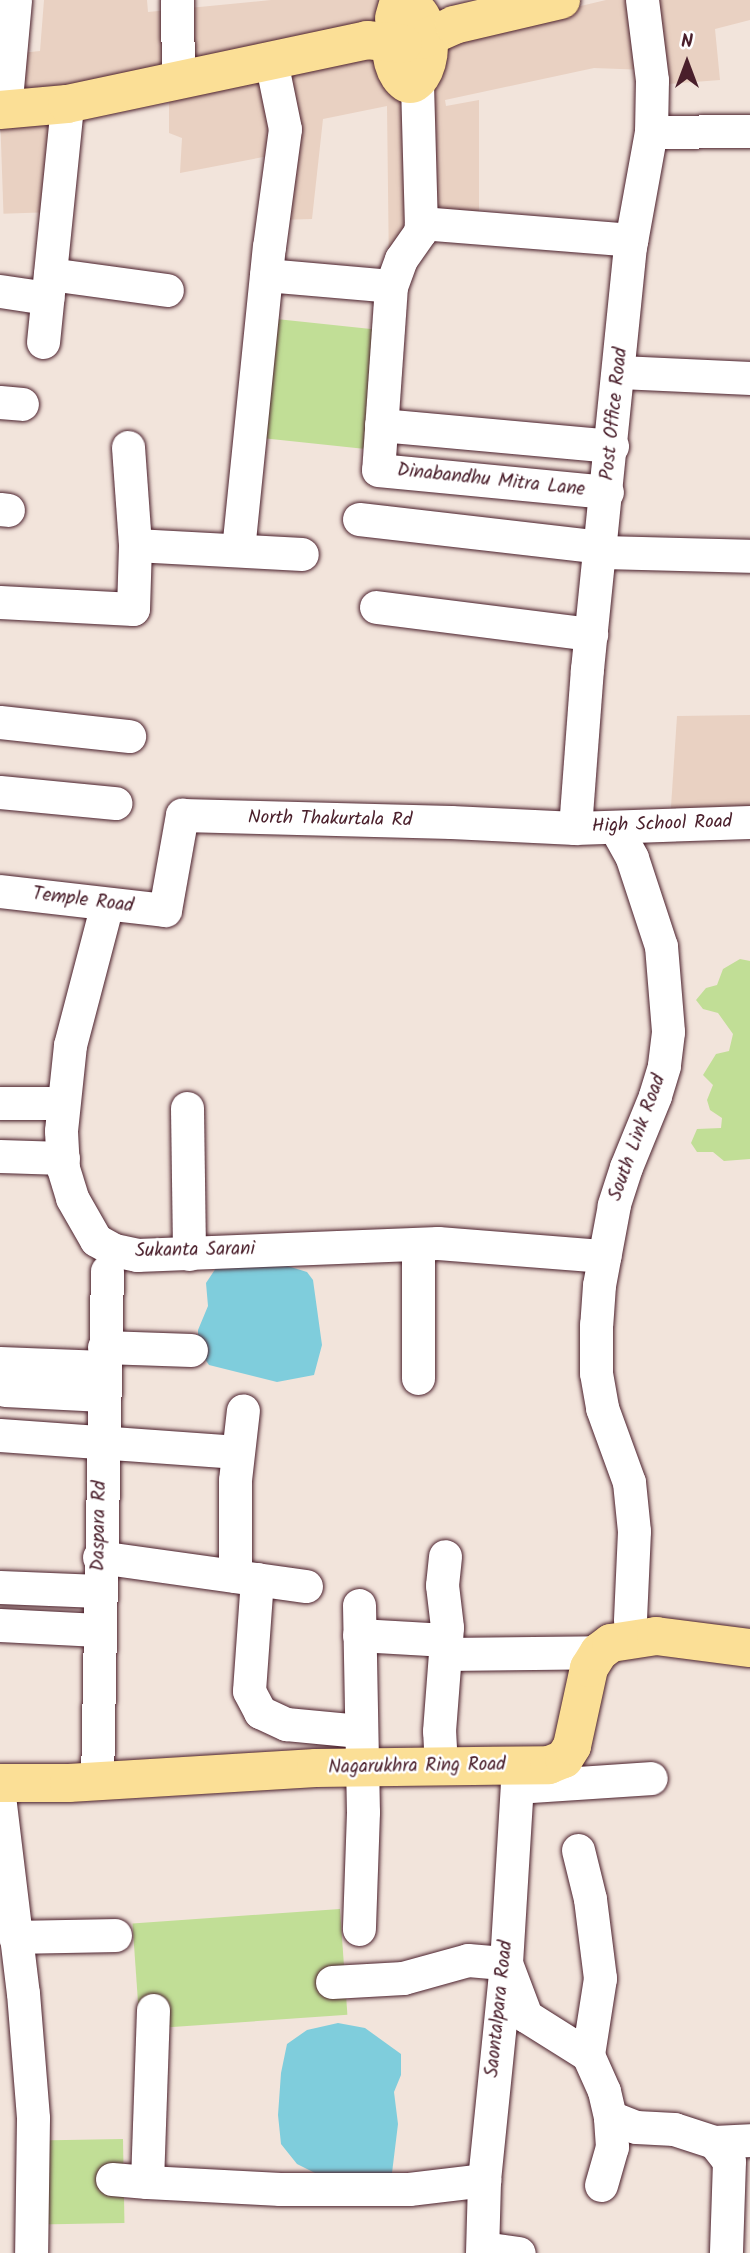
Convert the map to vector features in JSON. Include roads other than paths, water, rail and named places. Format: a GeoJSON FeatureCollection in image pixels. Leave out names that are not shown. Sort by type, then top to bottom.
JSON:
{"type":"FeatureCollection","features":[{"type":"Feature","properties":{"kind":"main road"},"geometry":{"type":"LineString","coordinates":[[3,110],[67,104],[271,61],[411,27],[561,0]]}},
{"type":"Feature","properties":{"kind":"main road"},"geometry":{"type":"LineString","coordinates":[[624,1638],[750,1648]]}},
{"type":"Feature","properties":{"kind":"main road","name":"Nagarukhra Ring Road"},"geometry":{"type":"LineString","coordinates":[[0,1783],[97,1781],[360,1749],[441,1767],[517,1776],[564,1759],[572,1746],[589,1668],[624,1638]]}},
{"type":"Feature","properties":{"kind":"street"},"geometry":{"type":"LineString","coordinates":[[3,110],[15,0]]}},
{"type":"Feature","properties":{"kind":"street"},"geometry":{"type":"LineString","coordinates":[[177,0],[178,80]]}},
{"type":"Feature","properties":{"kind":"street","name":"Post Office Road"},"geometry":{"type":"LineString","coordinates":[[575,828],[591,634],[620,372],[631,240],[651,132],[652,80],[642,0]]}},
{"type":"Feature","properties":{"kind":"street"},"geometry":{"type":"LineString","coordinates":[[411,27],[421,223],[631,240]]}},
{"type":"Feature","properties":{"kind":"street"},"geometry":{"type":"LineString","coordinates":[[238,551],[266,275],[285,129],[271,61]]}},
{"type":"Feature","properties":{"kind":"street"},"geometry":{"type":"LineString","coordinates":[[43,342],[67,104]]}},
{"type":"Feature","properties":{"kind":"street"},"geometry":{"type":"LineString","coordinates":[[651,132],[750,131]]}},
{"type":"Feature","properties":{"kind":"street","name":"Dinabandhu Mitra Lane"},"geometry":{"type":"LineString","coordinates":[[421,223],[420,232],[401,259],[391,285],[378,470],[607,492]]}},
{"type":"Feature","properties":{"kind":"street"},"geometry":{"type":"LineString","coordinates":[[266,275],[391,285]]}},
{"type":"Feature","properties":{"kind":"street"},"geometry":{"type":"LineString","coordinates":[[0,291],[48,286],[167,290]]}},
{"type":"Feature","properties":{"kind":"street"},"geometry":{"type":"LineString","coordinates":[[620,372],[750,378]]}},
{"type":"Feature","properties":{"kind":"street"},"geometry":{"type":"LineString","coordinates":[[382,425],[612,446]]}},
{"type":"Feature","properties":{"kind":"street"},"geometry":{"type":"LineString","coordinates":[[0,602],[133,610],[135,545],[128,447]]}},
{"type":"Feature","properties":{"kind":"street"},"geometry":{"type":"LineString","coordinates":[[359,519],[600,550],[750,556]]}},
{"type":"Feature","properties":{"kind":"street"},"geometry":{"type":"LineString","coordinates":[[135,545],[302,554]]}},
{"type":"Feature","properties":{"kind":"street"},"geometry":{"type":"LineString","coordinates":[[376,607],[591,634]]}},
{"type":"Feature","properties":{"kind":"street"},"geometry":{"type":"LineString","coordinates":[[0,722],[129,736]]}},
{"type":"Feature","properties":{"kind":"street"},"geometry":{"type":"LineString","coordinates":[[0,792],[115,803]]}},
{"type":"Feature","properties":{"kind":"street","name":"North Thakurtala Rd"},"geometry":{"type":"LineString","coordinates":[[165,911],[182,816],[451,822],[575,828]]}},
{"type":"Feature","properties":{"kind":"street","name":"High School Road"},"geometry":{"type":"LineString","coordinates":[[575,828],[750,822]]}},
{"type":"Feature","properties":{"kind":"street","name":"South Link Road"},"geometry":{"type":"LineString","coordinates":[[615,827],[632,859],[661,946],[668,1032],[664,1066],[625,1167],[604,1256],[596,1324],[596,1373],[602,1408],[629,1482],[634,1531],[624,1638]]}},
{"type":"Feature","properties":{"kind":"street","name":"Temple Road"},"geometry":{"type":"LineString","coordinates":[[0,891],[165,911]]}},
{"type":"Feature","properties":{"kind":"street"},"geometry":{"type":"LineString","coordinates":[[107,904],[70,1045],[62,1103],[62,1158],[72,1198],[96,1240],[107,1271],[122,1257],[137,1255]]}},
{"type":"Feature","properties":{"kind":"street"},"geometry":{"type":"LineString","coordinates":[[0,1103],[62,1103]]}},
{"type":"Feature","properties":{"kind":"street"},"geometry":{"type":"LineString","coordinates":[[187,1108],[189,1254]]}},
{"type":"Feature","properties":{"kind":"street"},"geometry":{"type":"LineString","coordinates":[[0,1156],[62,1158]]}},
{"type":"Feature","properties":{"kind":"street","name":"Sukanta Sarani"},"geometry":{"type":"LineString","coordinates":[[96,1240],[114,1250],[137,1255],[418,1244],[604,1256]]}},
{"type":"Feature","properties":{"kind":"street"},"geometry":{"type":"LineString","coordinates":[[418,1244],[418,1378]]}},
{"type":"Feature","properties":{"kind":"street","name":"Daspara Rd"},"geometry":{"type":"LineString","coordinates":[[97,1781],[101,1442],[107,1271]]}},
{"type":"Feature","properties":{"kind":"street"},"geometry":{"type":"LineString","coordinates":[[3,1376],[104,1370],[191,1350]]}},
{"type":"Feature","properties":{"kind":"street"},"geometry":{"type":"LineString","coordinates":[[243,1410],[237,1451],[246,1578],[249,1691],[260,1712],[286,1724],[360,1749]]}},
{"type":"Feature","properties":{"kind":"street"},"geometry":{"type":"LineString","coordinates":[[0,1435],[237,1451]]}},
{"type":"Feature","properties":{"kind":"street"},"geometry":{"type":"LineString","coordinates":[[441,1767],[439,1731],[446,1647],[442,1585],[445,1556]]}},
{"type":"Feature","properties":{"kind":"street"},"geometry":{"type":"LineString","coordinates":[[99,1557],[306,1586]]}},
{"type":"Feature","properties":{"kind":"street"},"geometry":{"type":"LineString","coordinates":[[0,1587],[99,1591]]}},
{"type":"Feature","properties":{"kind":"street"},"geometry":{"type":"LineString","coordinates":[[359,1929],[363,1853],[359,1620],[446,1647],[624,1638]]}},
{"type":"Feature","properties":{"kind":"street"},"geometry":{"type":"LineString","coordinates":[[0,1625],[98,1630]]}},
{"type":"Feature","properties":{"kind":"street"},"geometry":{"type":"LineString","coordinates":[[517,1776],[651,1778]]}},
{"type":"Feature","properties":{"kind":"street","name":"Saontalpara Road"},"geometry":{"type":"LineString","coordinates":[[482,2250],[484,2180],[506,1963],[517,1776]]}},
{"type":"Feature","properties":{"kind":"street"},"geometry":{"type":"LineString","coordinates":[[0,1804],[15,1937],[12,2006],[33,2118],[31,2253]]}},
{"type":"Feature","properties":{"kind":"street"},"geometry":{"type":"LineString","coordinates":[[578,1850],[590,1899],[600,1978],[588,2054],[604,2091],[610,2117],[612,2147],[601,2185]]}},
{"type":"Feature","properties":{"kind":"street"},"geometry":{"type":"LineString","coordinates":[[15,1937],[116,1935]]}},
{"type":"Feature","properties":{"kind":"street"},"geometry":{"type":"LineString","coordinates":[[332,1982],[403,1978],[468,1960],[506,1963],[526,2016],[588,2054]]}},
{"type":"Feature","properties":{"kind":"street"},"geometry":{"type":"LineString","coordinates":[[147,2182],[153,2010]]}},
{"type":"Feature","properties":{"kind":"street"},"geometry":{"type":"LineString","coordinates":[[610,2117],[636,2127],[674,2129],[714,2142],[750,2140]]}},
{"type":"Feature","properties":{"kind":"street"},"geometry":{"type":"LineString","coordinates":[[714,2142],[729,2161],[726,2253]]}},
{"type":"Feature","properties":{"kind":"street"},"geometry":{"type":"LineString","coordinates":[[112,2179],[280,2189],[409,2189],[484,2180]]}},
{"type":"Feature","properties":{"kind":"street"},"geometry":{"type":"LineString","coordinates":[[482,2250],[519,2253]]}},
{"type":"Feature","properties":{"kind":"water"},"geometry":{"type":"Polygon","coordinates":[[[281,1264],[307,1272],[313,1280],[322,1345],[314,1375],[277,1382],[209,1365],[198,1349],[198,1330],[208,1306],[206,1283],[216,1268],[281,1264]]]}},
{"type":"Feature","properties":{"kind":"water"},"geometry":{"type":"Polygon","coordinates":[[[338,2023],[365,2028],[401,2054],[401,2075],[394,2092],[398,2124],[392,2173],[317,2174],[297,2164],[281,2144],[278,2115],[281,2073],[287,2044],[307,2030],[338,2023]]]}}]}
